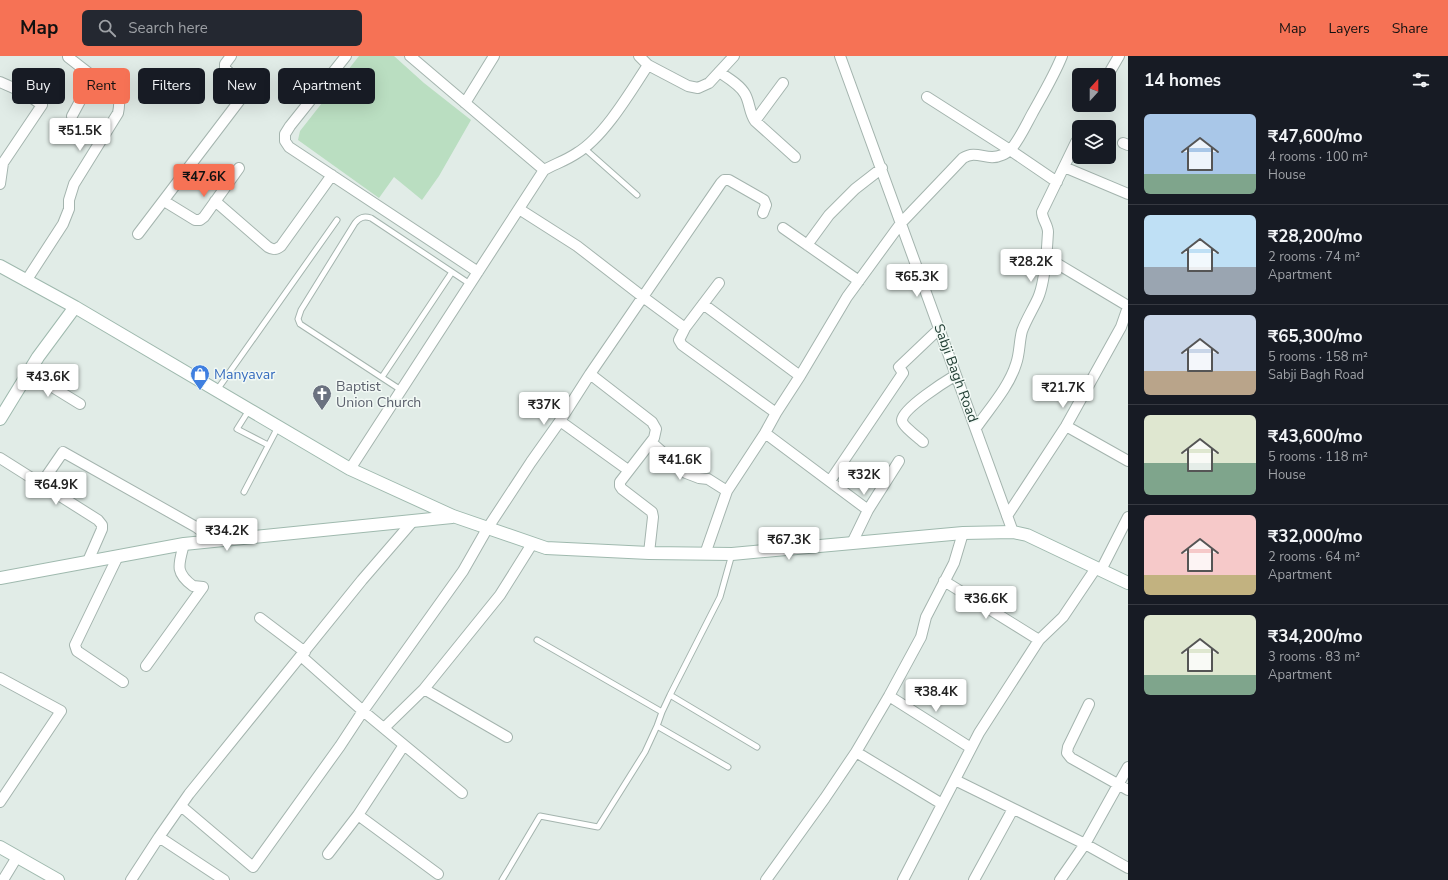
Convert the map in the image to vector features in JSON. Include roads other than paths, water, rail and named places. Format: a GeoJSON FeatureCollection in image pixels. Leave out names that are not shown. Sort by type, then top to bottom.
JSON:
{"type":"FeatureCollection","features":[{"type":"Feature","properties":{"kind":"main road"},"geometry":{"type":"LineString","coordinates":[[0,266],[75,307],[350,469],[453,516],[487,529],[546,548],[561,550],[649,553],[732,554],[963,533],[1013,532],[1027,535],[1128,583]]}},
{"type":"Feature","properties":{"kind":"main road"},"geometry":{"type":"LineString","coordinates":[[0,419],[38,357],[75,307]]}},
{"type":"Feature","properties":{"kind":"main road"},"geometry":{"type":"LineString","coordinates":[[0,578],[184,544],[453,516]]}},
{"type":"Feature","properties":{"kind":"main road"},"geometry":{"type":"LineString","coordinates":[[0,847],[58,880]]}},
{"type":"Feature","properties":{"kind":"street"},"geometry":{"type":"LineString","coordinates":[[68,56],[82,68]]}},
{"type":"Feature","properties":{"kind":"street"},"geometry":{"type":"LineString","coordinates":[[138,234],[246,92],[247,86],[244,82],[227,72],[225,68],[225,64],[231,56]]}},
{"type":"Feature","properties":{"kind":"street"},"geometry":{"type":"LineString","coordinates":[[346,56],[290,126],[286,134],[285,141],[289,147],[478,272]]}},
{"type":"Feature","properties":{"kind":"street"},"geometry":{"type":"LineString","coordinates":[[410,56],[421,60],[465,103],[544,170]]}},
{"type":"Feature","properties":{"kind":"street"},"geometry":{"type":"LineString","coordinates":[[465,103],[494,56]]}},
{"type":"Feature","properties":{"kind":"street"},"geometry":{"type":"LineString","coordinates":[[350,469],[544,170],[578,153],[603,130],[645,60],[688,86],[698,88],[709,83],[734,56]]}},
{"type":"Feature","properties":{"kind":"street","name":"Sabji Bagh Road"},"geometry":{"type":"LineString","coordinates":[[840,56],[902,223],[1013,532]]}},
{"type":"Feature","properties":{"kind":"street"},"geometry":{"type":"LineString","coordinates":[[705,554],[727,491],[766,433],[776,413],[847,297],[902,223],[963,158],[969,154],[977,154],[995,158],[1010,150],[1018,140],[1048,87],[1062,56]]}},
{"type":"Feature","properties":{"kind":"street"},"geometry":{"type":"LineString","coordinates":[[1112,68],[1119,56]]}},
{"type":"Feature","properties":{"kind":"street"},"geometry":{"type":"LineString","coordinates":[[720,72],[741,88],[745,94],[751,114],[755,121],[795,157]]}},
{"type":"Feature","properties":{"kind":"street"},"geometry":{"type":"LineString","coordinates":[[0,82],[25,93],[42,105],[3,163],[0,184]]}},
{"type":"Feature","properties":{"kind":"street"},"geometry":{"type":"LineString","coordinates":[[755,121],[783,83]]}},
{"type":"Feature","properties":{"kind":"street"},"geometry":{"type":"LineString","coordinates":[[927,97],[1057,182]]}},
{"type":"Feature","properties":{"kind":"street"},"geometry":{"type":"LineString","coordinates":[[72,116],[78,104]]}},
{"type":"Feature","properties":{"kind":"street"},"geometry":{"type":"LineString","coordinates":[[26,281],[63,224],[69,209],[69,200],[74,184],[118,113],[120,104]]}},
{"type":"Feature","properties":{"kind":"street"},"geometry":{"type":"LineString","coordinates":[[976,428],[1008,383],[1019,355],[1021,332],[1040,292],[1046,257],[1048,227],[1042,216],[1042,212],[1072,150]]}},
{"type":"Feature","properties":{"kind":"street"},"geometry":{"type":"LineString","coordinates":[[1064,167],[1128,194]]}},
{"type":"Feature","properties":{"kind":"street"},"geometry":{"type":"LineString","coordinates":[[164,201],[195,220],[200,220],[204,217],[239,168]]}},
{"type":"Feature","properties":{"kind":"street"},"geometry":{"type":"LineString","coordinates":[[807,245],[829,215],[855,189],[882,168]]}},
{"type":"Feature","properties":{"kind":"street"},"geometry":{"type":"LineString","coordinates":[[215,201],[268,248],[277,250],[332,176]]}},
{"type":"Feature","properties":{"kind":"street"},"geometry":{"type":"LineString","coordinates":[[181,806],[254,867],[463,571],[487,529],[531,462],[721,183],[724,180],[729,180],[764,200],[766,205],[763,213]]}},
{"type":"Feature","properties":{"kind":"street"},"geometry":{"type":"LineString","coordinates":[[519,209],[577,246],[643,298],[685,328]]}},
{"type":"Feature","properties":{"kind":"street"},"geometry":{"type":"LineString","coordinates":[[783,228],[859,281]]}},
{"type":"Feature","properties":{"kind":"street"},"geometry":{"type":"LineString","coordinates":[[1007,516],[1066,426],[1121,327],[1128,307],[1046,257]]}},
{"type":"Feature","properties":{"kind":"street"},"geometry":{"type":"LineString","coordinates":[[719,283],[685,328],[679,340],[682,345],[776,413]]}},
{"type":"Feature","properties":{"kind":"street"},"geometry":{"type":"LineString","coordinates":[[703,304],[800,376]]}},
{"type":"Feature","properties":{"kind":"street"},"geometry":{"type":"LineString","coordinates":[[830,481],[903,373],[899,367],[940,328]]}},
{"type":"Feature","properties":{"kind":"street"},"geometry":{"type":"LineString","coordinates":[[28,372],[80,404]]}},
{"type":"Feature","properties":{"kind":"street"},"geometry":{"type":"LineString","coordinates":[[590,374],[652,422],[656,429],[654,438],[628,470],[622,479],[620,486],[652,512],[653,517],[649,553]]}},
{"type":"Feature","properties":{"kind":"street"},"geometry":{"type":"LineString","coordinates":[[923,442],[903,425],[902,420],[905,414],[928,393],[956,374]]}},
{"type":"Feature","properties":{"kind":"street"},"geometry":{"type":"LineString","coordinates":[[560,421],[628,470]]}},
{"type":"Feature","properties":{"kind":"street"},"geometry":{"type":"LineString","coordinates":[[1066,426],[1128,461]]}},
{"type":"Feature","properties":{"kind":"street"},"geometry":{"type":"LineString","coordinates":[[766,433],[868,510]]}},
{"type":"Feature","properties":{"kind":"street"},"geometry":{"type":"LineString","coordinates":[[651,442],[686,473],[699,478],[708,479],[727,491]]}},
{"type":"Feature","properties":{"kind":"street"},"geometry":{"type":"LineString","coordinates":[[41,484],[62,452],[196,527],[215,541]]}},
{"type":"Feature","properties":{"kind":"street"},"geometry":{"type":"LineString","coordinates":[[0,458],[101,522],[102,529],[88,561]]}},
{"type":"Feature","properties":{"kind":"street"},"geometry":{"type":"LineString","coordinates":[[852,543],[868,510],[899,462]]}},
{"type":"Feature","properties":{"kind":"street"},"geometry":{"type":"LineString","coordinates":[[902,880],[979,733],[1039,640],[1062,617],[1099,569],[1128,517]]}},
{"type":"Feature","properties":{"kind":"street"},"geometry":{"type":"LineString","coordinates":[[131,880],[189,794],[362,580],[413,521]]}},
{"type":"Feature","properties":{"kind":"street"},"geometry":{"type":"LineString","coordinates":[[766,880],[856,752],[889,696],[915,650],[926,616],[954,562],[963,533]]}},
{"type":"Feature","properties":{"kind":"street"},"geometry":{"type":"LineString","coordinates":[[146,666],[203,587],[193,586],[179,572],[184,544]]}},
{"type":"Feature","properties":{"kind":"street"},"geometry":{"type":"LineString","coordinates":[[384,728],[424,689],[500,595],[532,544]]}},
{"type":"Feature","properties":{"kind":"street"},"geometry":{"type":"LineString","coordinates":[[118,556],[75,645],[78,651],[123,682]]}},
{"type":"Feature","properties":{"kind":"street"},"geometry":{"type":"LineString","coordinates":[[944,581],[1039,640]]}},
{"type":"Feature","properties":{"kind":"street"},"geometry":{"type":"LineString","coordinates":[[260,618],[303,654],[363,711],[462,793]]}},
{"type":"Feature","properties":{"kind":"street"},"geometry":{"type":"LineString","coordinates":[[0,678],[61,711],[0,802]]}},
{"type":"Feature","properties":{"kind":"street"},"geometry":{"type":"LineString","coordinates":[[424,689],[507,737]]}},
{"type":"Feature","properties":{"kind":"street"},"geometry":{"type":"LineString","coordinates":[[889,696],[971,748]]}},
{"type":"Feature","properties":{"kind":"street"},"geometry":{"type":"LineString","coordinates":[[1089,704],[1068,747],[1067,753],[1071,758],[1128,790]]}},
{"type":"Feature","properties":{"kind":"street"},"geometry":{"type":"LineString","coordinates":[[328,854],[358,815],[404,745]]}},
{"type":"Feature","properties":{"kind":"street"},"geometry":{"type":"LineString","coordinates":[[856,752],[942,804]]}},
{"type":"Feature","properties":{"kind":"street"},"geometry":{"type":"LineString","coordinates":[[1060,880],[1085,844],[1128,767]]}},
{"type":"Feature","properties":{"kind":"street"},"geometry":{"type":"LineString","coordinates":[[955,780],[1013,810],[1085,844],[1128,868]]}},
{"type":"Feature","properties":{"kind":"street"},"geometry":{"type":"LineString","coordinates":[[974,880],[1013,810]]}},
{"type":"Feature","properties":{"kind":"street"},"geometry":{"type":"LineString","coordinates":[[358,815],[438,874]]}},
{"type":"Feature","properties":{"kind":"street"},"geometry":{"type":"LineString","coordinates":[[159,837],[224,880]]}},
{"type":"Feature","properties":{"kind":"street"},"geometry":{"type":"LineString","coordinates":[[3,880],[17,857]]}},
{"type":"Feature","properties":{"kind":"lane"},"geometry":{"type":"LineString","coordinates":[[584,148],[637,195]]}},
{"type":"Feature","properties":{"kind":"lane"},"geometry":{"type":"LineString","coordinates":[[401,390],[300,324],[298,319],[301,310],[355,223],[360,218],[371,218],[470,284]]}},
{"type":"Feature","properties":{"kind":"lane"},"geometry":{"type":"LineString","coordinates":[[217,390],[338,220]]}},
{"type":"Feature","properties":{"kind":"lane"},"geometry":{"type":"LineString","coordinates":[[382,377],[452,272]]}},
{"type":"Feature","properties":{"kind":"lane"},"geometry":{"type":"LineString","coordinates":[[249,410],[237,429],[268,445]]}},
{"type":"Feature","properties":{"kind":"lane"},"geometry":{"type":"LineString","coordinates":[[244,492],[278,427]]}},
{"type":"Feature","properties":{"kind":"lane"},"geometry":{"type":"LineString","coordinates":[[502,880],[540,816],[598,827],[645,752],[670,695],[720,597],[732,554]]}},
{"type":"Feature","properties":{"kind":"lane"},"geometry":{"type":"LineString","coordinates":[[538,640],[662,712]]}},
{"type":"Feature","properties":{"kind":"lane"},"geometry":{"type":"LineString","coordinates":[[670,695],[758,748]]}},
{"type":"Feature","properties":{"kind":"lane"},"geometry":{"type":"LineString","coordinates":[[657,726],[728,767]]}},
{"type":"Feature","properties":{"kind":"place","name":"Manyavar"},"geometry":{"type":"Point","coordinates":[200,391]}},
{"type":"Feature","properties":{"kind":"place","name":"Baptist Union Church"},"geometry":{"type":"Point","coordinates":[322,411]}}]}
